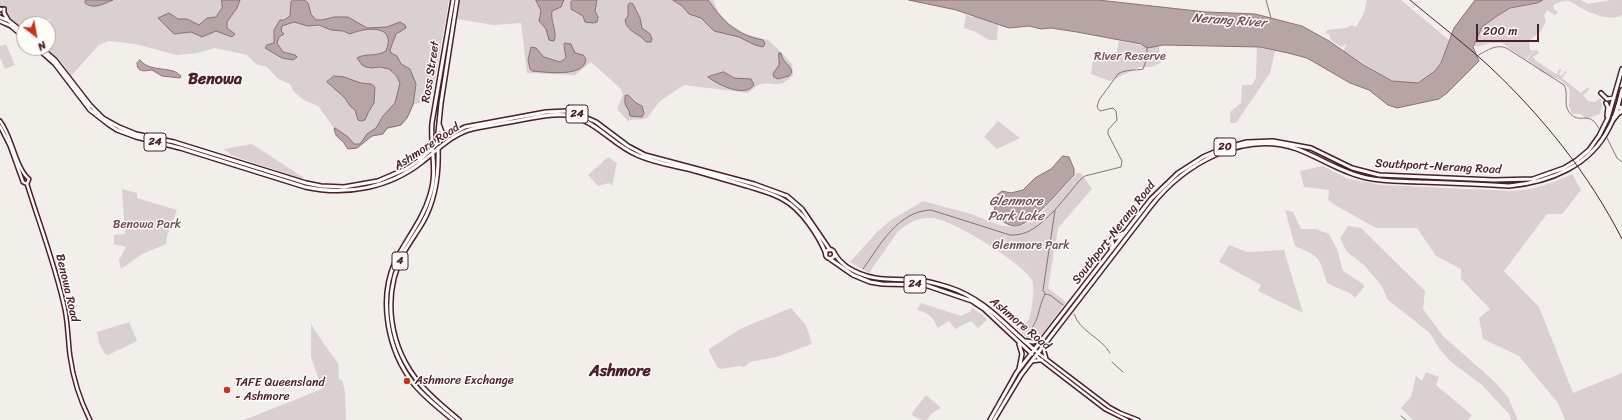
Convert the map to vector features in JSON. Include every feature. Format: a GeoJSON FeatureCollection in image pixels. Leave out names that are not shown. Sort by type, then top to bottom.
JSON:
{"type":"FeatureCollection","features":[{"type":"Feature","properties":{"kind":"highway"},"geometry":{"type":"LineString","coordinates":[[1614,118],[1618,112],[1618,107]]}},
{"type":"Feature","properties":{"kind":"main road","name":"Ross Street"},"geometry":{"type":"LineString","coordinates":[[433,148],[433,119],[453,0]]}},
{"type":"Feature","properties":{"kind":"main road","name":"Ross Street"},"geometry":{"type":"LineString","coordinates":[[438,143],[438,122],[457,0]]}},
{"type":"Feature","properties":{"kind":"main road"},"geometry":{"type":"LineString","coordinates":[[1,9],[9,21]]}},
{"type":"Feature","properties":{"kind":"main road"},"geometry":{"type":"LineString","coordinates":[[0,17],[9,21],[16,27]]}},
{"type":"Feature","properties":{"kind":"main road"},"geometry":{"type":"LineString","coordinates":[[0,21],[16,30]]}},
{"type":"Feature","properties":{"kind":"main road","name":"Ashmore Road"},"geometry":{"type":"LineString","coordinates":[[46,56],[55,64],[90,110],[104,122],[117,130],[136,138],[180,148],[305,187],[321,190],[344,191],[377,185],[408,172],[456,136],[472,129],[554,115],[566,115],[586,121],[605,132],[627,150],[645,158],[704,173],[753,188],[784,200],[793,206],[804,218],[826,254]]}},
{"type":"Feature","properties":{"kind":"main road","name":"Ashmore Road"},"geometry":{"type":"LineString","coordinates":[[50,56],[84,98],[99,114],[116,126],[136,134],[174,142],[306,183],[321,186],[344,187],[378,181],[398,173],[417,162],[448,136],[478,124],[546,112],[558,111],[578,114],[587,117],[608,130],[617,141],[646,155],[754,184],[787,196],[802,209],[830,250]]}},
{"type":"Feature","properties":{"kind":"main road","name":"Southport-Nerang Road"},"geometry":{"type":"LineString","coordinates":[[1618,107],[1615,98],[1622,69]]}},
{"type":"Feature","properties":{"kind":"main road","name":"Southport-Nerang Road"},"geometry":{"type":"LineString","coordinates":[[990,420],[1017,372],[1156,193],[1169,180],[1186,167],[1212,152],[1247,142],[1274,141],[1292,143],[1311,148],[1352,168],[1379,175],[1494,180],[1533,179],[1560,170],[1577,160],[1588,150],[1618,107],[1622,90]]}},
{"type":"Feature","properties":{"kind":"main road"},"geometry":{"type":"LineString","coordinates":[[1601,93],[1607,99],[1611,100],[1615,98]]}},
{"type":"Feature","properties":{"kind":"main road"},"geometry":{"type":"LineString","coordinates":[[1605,125],[1608,111],[1608,106],[1606,103]]}},
{"type":"Feature","properties":{"kind":"main road","name":"Southport-Nerang Road"},"geometry":{"type":"LineString","coordinates":[[994,420],[1014,386],[1037,354],[1164,189],[1193,167],[1227,151],[1246,146],[1276,145],[1299,150],[1345,171],[1367,178],[1394,181],[1509,186],[1544,180],[1575,166],[1590,154],[1602,139],[1614,118]]}},
{"type":"Feature","properties":{"kind":"main road"},"geometry":{"type":"LineString","coordinates":[[0,121],[8,133],[27,178],[23,180]]}},
{"type":"Feature","properties":{"kind":"main road"},"geometry":{"type":"LineString","coordinates":[[438,122],[442,132],[448,136]]}},
{"type":"Feature","properties":{"kind":"main road"},"geometry":{"type":"LineString","coordinates":[[0,126],[24,183],[28,184]]}},
{"type":"Feature","properties":{"kind":"main road"},"geometry":{"type":"LineString","coordinates":[[417,162],[427,146],[432,143]]}},
{"type":"Feature","properties":{"kind":"main road","name":"4"},"geometry":{"type":"LineString","coordinates":[[438,143],[438,172],[434,197],[425,218],[398,265],[392,287],[391,313],[396,342],[409,370],[426,391],[459,420]]}},
{"type":"Feature","properties":{"kind":"main road","name":"4"},"geometry":{"type":"LineString","coordinates":[[433,148],[435,170],[430,196],[421,218],[403,246],[393,267],[389,284],[387,311],[391,339],[404,369],[423,393],[453,420]]}},
{"type":"Feature","properties":{"kind":"main road","name":"Benowa Road"},"geometry":{"type":"LineString","coordinates":[[27,178],[29,180],[28,184],[44,231],[66,312],[72,364],[81,399],[90,420]]}},
{"type":"Feature","properties":{"kind":"main road"},"geometry":{"type":"LineString","coordinates":[[1109,253],[1113,244],[1111,238],[1118,238],[1126,231]]}},
{"type":"Feature","properties":{"kind":"main road"},"geometry":{"type":"LineString","coordinates":[[826,254],[830,250]]}},
{"type":"Feature","properties":{"kind":"main road","name":"24"},"geometry":{"type":"LineString","coordinates":[[830,250],[835,254]]}},
{"type":"Feature","properties":{"kind":"main road","name":"24"},"geometry":{"type":"LineString","coordinates":[[826,254],[830,259]]}},
{"type":"Feature","properties":{"kind":"main road"},"geometry":{"type":"LineString","coordinates":[[830,259],[833,258],[835,254]]}},
{"type":"Feature","properties":{"kind":"main road","name":"Ashmore Road"},"geometry":{"type":"LineString","coordinates":[[835,254],[839,260],[854,271],[870,278],[889,280],[919,280],[962,292],[988,308],[1024,340],[1042,360],[1098,404],[1126,420]]}},
{"type":"Feature","properties":{"kind":"main road","name":"Ashmore Road"},"geometry":{"type":"LineString","coordinates":[[830,259],[853,275],[870,282],[882,284],[925,285],[972,301],[984,309],[1017,341],[1032,353],[1046,358],[1109,407],[1138,420]]}},
{"type":"Feature","properties":{"kind":"main road"},"geometry":{"type":"LineString","coordinates":[[1024,340],[1033,342],[1043,338]]}},
{"type":"Feature","properties":{"kind":"main road"},"geometry":{"type":"LineString","coordinates":[[1017,341],[1022,354],[1017,372]]}},
{"type":"Feature","properties":{"kind":"main road"},"geometry":{"type":"LineString","coordinates":[[1046,342],[1044,351],[1046,358]]}},
{"type":"Feature","properties":{"kind":"main road"},"geometry":{"type":"LineString","coordinates":[[1032,361],[1042,360]]}},
{"type":"Feature","properties":{"kind":"green space"},"geometry":{"type":"Polygon","coordinates":[[[0,0],[449,0],[431,101],[414,104],[409,115],[400,126],[388,129],[381,135],[372,136],[356,149],[347,149],[343,142],[335,136],[334,128],[318,106],[304,100],[294,92],[290,84],[278,79],[267,67],[256,64],[247,55],[215,48],[198,53],[177,55],[135,44],[109,41],[99,45],[71,76],[63,64],[54,56],[56,56],[56,16],[16,16],[16,25],[7,17],[8,16],[0,11],[0,0]]]}},
{"type":"Feature","properties":{"kind":"green space"},"geometry":{"type":"Polygon","coordinates":[[[460,0],[713,0],[718,12],[728,23],[746,34],[768,40],[775,46],[792,64],[793,75],[784,83],[758,85],[748,93],[684,85],[660,101],[647,118],[628,121],[617,109],[623,95],[620,88],[591,62],[575,75],[527,73],[521,23],[493,25],[457,19],[460,0]]]}},
{"type":"Feature","properties":{"kind":"green space"},"geometry":{"type":"Polygon","coordinates":[[[1367,0],[1401,0],[1449,40],[1441,63],[1435,71],[1418,83],[1392,81],[1343,51],[1347,44],[1341,47],[1331,40],[1329,34],[1325,33],[1327,30],[1346,28],[1352,25],[1356,27],[1364,13],[1367,0]]]}},
{"type":"Feature","properties":{"kind":"green space"},"geometry":{"type":"Polygon","coordinates":[[[1543,0],[1581,0],[1588,4],[1610,0],[1622,0],[1622,15],[1613,18],[1597,15],[1569,1],[1563,1],[1553,5],[1554,9],[1558,12],[1555,15],[1547,10],[1544,16],[1546,21],[1541,31],[1529,41],[1530,50],[1533,50],[1526,60],[1502,43],[1490,43],[1477,47],[1474,45],[1482,27],[1497,16],[1510,8],[1537,3],[1543,0]]]}},
{"type":"Feature","properties":{"kind":"green space"},"geometry":{"type":"Polygon","coordinates":[[[966,15],[972,17],[986,16],[987,21],[998,23],[997,40],[989,40],[976,32],[964,28],[966,15]]]}},
{"type":"Feature","properties":{"kind":"green space","name":"River Reserve"},"geometry":{"type":"Polygon","coordinates":[[[1119,41],[1149,47],[1159,47],[1161,63],[1151,67],[1140,67],[1110,81],[1091,74],[1093,60],[1116,55],[1119,41]]]}},
{"type":"Feature","properties":{"kind":"green space"},"geometry":{"type":"Polygon","coordinates":[[[6,44],[15,65],[5,69],[0,58],[0,46],[6,44]]]}},
{"type":"Feature","properties":{"kind":"green space"},"geometry":{"type":"Polygon","coordinates":[[[1257,47],[1275,51],[1270,73],[1236,123],[1230,123],[1230,112],[1241,103],[1242,85],[1252,85],[1256,78],[1257,47]]]}},
{"type":"Feature","properties":{"kind":"green space"},"geometry":{"type":"Polygon","coordinates":[[[1537,50],[1539,53],[1533,57],[1538,62],[1556,74],[1560,69],[1562,70],[1559,74],[1561,76],[1564,73],[1563,71],[1567,72],[1562,78],[1581,93],[1588,87],[1589,90],[1583,95],[1588,101],[1595,102],[1600,98],[1602,105],[1600,114],[1586,119],[1581,114],[1572,114],[1569,106],[1570,91],[1567,86],[1560,80],[1541,72],[1527,60],[1533,51],[1537,50]]]}},
{"type":"Feature","properties":{"kind":"green space"},"geometry":{"type":"Polygon","coordinates":[[[998,121],[1020,138],[997,149],[984,137],[998,121]]]}},
{"type":"Feature","properties":{"kind":"green space"},"geometry":{"type":"Polygon","coordinates":[[[252,144],[304,178],[300,178],[231,155],[224,149],[252,144]]]}},
{"type":"Feature","properties":{"kind":"green space"},"geometry":{"type":"Polygon","coordinates":[[[608,157],[617,163],[612,186],[609,183],[598,186],[588,175],[608,157]]]}},
{"type":"Feature","properties":{"kind":"green space"},"geometry":{"type":"Polygon","coordinates":[[[1323,166],[1346,178],[1381,185],[1513,191],[1543,186],[1572,174],[1581,190],[1562,214],[1547,214],[1504,271],[1539,307],[1573,393],[1622,373],[1622,420],[1565,420],[1558,403],[1519,356],[1483,339],[1479,318],[1490,309],[1461,279],[1461,269],[1436,256],[1417,228],[1376,228],[1328,200],[1329,190],[1304,187],[1300,171],[1323,166]]]}},
{"type":"Feature","properties":{"kind":"green space","name":"Glenmore Park"},"geometry":{"type":"Polygon","coordinates":[[[1077,173],[1081,173],[1092,189],[1058,228],[1048,288],[1066,302],[1044,332],[1037,338],[1028,339],[1019,330],[1029,319],[1033,293],[1032,280],[1002,253],[954,225],[932,218],[913,221],[897,233],[869,273],[850,262],[877,232],[891,220],[923,201],[971,214],[1002,226],[1017,227],[1028,223],[1038,216],[1077,173]]]}},
{"type":"Feature","properties":{"kind":"green space","name":"Benowa Park"},"geometry":{"type":"Polygon","coordinates":[[[122,189],[137,193],[137,198],[177,210],[167,236],[166,244],[142,254],[121,269],[119,260],[126,247],[114,244],[114,235],[125,234],[122,189]]]}},
{"type":"Feature","properties":{"kind":"green space"},"geometry":{"type":"Polygon","coordinates":[[[1285,210],[1293,212],[1301,229],[1316,229],[1329,234],[1337,249],[1343,271],[1363,284],[1364,287],[1355,298],[1351,294],[1327,283],[1318,259],[1310,253],[1295,246],[1285,210]]]}},
{"type":"Feature","properties":{"kind":"green space"},"geometry":{"type":"Polygon","coordinates":[[[1348,226],[1361,228],[1425,291],[1423,309],[1443,336],[1495,382],[1508,397],[1518,420],[1511,420],[1509,414],[1482,385],[1451,362],[1439,348],[1430,333],[1388,300],[1381,285],[1364,265],[1347,252],[1340,238],[1348,226]]]}},
{"type":"Feature","properties":{"kind":"green space"},"geometry":{"type":"Polygon","coordinates":[[[1229,245],[1247,252],[1284,250],[1303,313],[1258,291],[1261,285],[1219,262],[1229,245]]]}},
{"type":"Feature","properties":{"kind":"green space"},"geometry":{"type":"Polygon","coordinates":[[[921,303],[961,316],[970,312],[972,308],[983,315],[987,320],[978,328],[971,321],[955,329],[949,321],[938,328],[930,316],[917,310],[921,303]]]}},
{"type":"Feature","properties":{"kind":"green space"},"geometry":{"type":"Polygon","coordinates":[[[791,308],[806,325],[812,344],[776,357],[750,362],[744,367],[739,366],[721,369],[717,367],[709,349],[742,328],[791,308]]]}},
{"type":"Feature","properties":{"kind":"green space"},"geometry":{"type":"Polygon","coordinates":[[[129,322],[137,341],[108,355],[105,354],[99,343],[97,332],[129,322]]]}},
{"type":"Feature","properties":{"kind":"green space"},"geometry":{"type":"Polygon","coordinates":[[[311,324],[338,363],[339,379],[342,380],[345,391],[346,420],[244,420],[322,389],[311,357],[311,324]]]}},
{"type":"Feature","properties":{"kind":"green space"},"geometry":{"type":"Polygon","coordinates":[[[1426,372],[1439,377],[1436,385],[1472,415],[1468,420],[1413,420],[1401,408],[1411,397],[1416,376],[1422,381],[1426,372]]]}},
{"type":"Feature","properties":{"kind":"green space"},"geometry":{"type":"Polygon","coordinates":[[[926,395],[941,408],[932,413],[927,420],[922,420],[913,416],[912,413],[926,395]]]}},
{"type":"Feature","properties":{"kind":"water"},"geometry":{"type":"Polygon","coordinates":[[[86,0],[113,0],[102,5],[92,6],[85,3],[86,0]]]}},
{"type":"Feature","properties":{"kind":"water"},"geometry":{"type":"Polygon","coordinates":[[[222,0],[240,0],[237,8],[227,22],[227,28],[235,34],[232,37],[216,31],[202,37],[191,32],[174,34],[158,18],[169,13],[178,19],[187,19],[199,25],[207,18],[216,17],[222,8],[222,0]]]}},
{"type":"Feature","properties":{"kind":"water"},"geometry":{"type":"Polygon","coordinates":[[[293,0],[304,0],[308,3],[311,14],[316,20],[334,17],[348,17],[367,28],[387,27],[400,22],[405,25],[406,28],[396,34],[390,50],[391,53],[397,56],[401,64],[410,69],[416,84],[413,105],[407,118],[401,125],[387,128],[383,134],[372,136],[357,148],[347,148],[336,135],[334,128],[348,137],[354,144],[360,144],[367,134],[376,128],[383,116],[395,103],[400,83],[396,75],[389,69],[380,67],[366,67],[362,65],[357,58],[386,51],[388,42],[387,36],[384,32],[378,30],[364,30],[350,34],[343,31],[331,30],[319,25],[308,26],[294,22],[282,26],[281,31],[284,34],[279,37],[277,43],[283,52],[295,55],[297,57],[293,60],[282,58],[265,48],[267,45],[274,43],[274,30],[280,20],[284,20],[290,16],[291,2],[293,0]]]}},
{"type":"Feature","properties":{"kind":"water"},"geometry":{"type":"Polygon","coordinates":[[[536,0],[564,0],[561,7],[552,11],[555,34],[554,41],[549,40],[546,29],[539,21],[541,11],[536,0]]]}},
{"type":"Feature","properties":{"kind":"water"},"geometry":{"type":"Polygon","coordinates":[[[573,0],[597,0],[595,11],[598,17],[597,22],[585,22],[583,16],[571,9],[571,2],[573,0]]]}},
{"type":"Feature","properties":{"kind":"water"},"geometry":{"type":"Polygon","coordinates":[[[673,0],[708,0],[731,26],[745,35],[763,40],[765,44],[763,47],[755,45],[739,37],[714,31],[701,18],[689,14],[682,6],[673,0]]]}},
{"type":"Feature","properties":{"kind":"water","name":"Nerang River"},"geometry":{"type":"Polygon","coordinates":[[[909,0],[1098,0],[1206,12],[1255,14],[1302,26],[1329,41],[1362,64],[1392,81],[1418,83],[1435,71],[1441,63],[1454,28],[1475,0],[1543,0],[1537,3],[1510,8],[1482,27],[1473,47],[1479,61],[1439,99],[1397,108],[1388,105],[1369,90],[1350,83],[1307,58],[1288,53],[1260,47],[1164,45],[1147,48],[1141,44],[1051,28],[1041,29],[1029,26],[1009,28],[956,10],[909,0]]]}},
{"type":"Feature","properties":{"kind":"water"},"geometry":{"type":"Polygon","coordinates":[[[631,3],[633,4],[640,18],[642,28],[650,34],[652,39],[651,42],[646,42],[628,28],[625,20],[628,16],[628,5],[631,3]]]}},
{"type":"Feature","properties":{"kind":"water"},"geometry":{"type":"Polygon","coordinates":[[[565,43],[571,44],[575,53],[583,55],[586,59],[584,65],[579,69],[555,73],[532,71],[530,69],[528,60],[531,47],[536,48],[544,57],[560,62],[566,58],[565,43]]]}},
{"type":"Feature","properties":{"kind":"water"},"geometry":{"type":"Polygon","coordinates":[[[779,53],[781,53],[783,59],[790,67],[792,72],[789,76],[778,79],[774,77],[773,74],[779,65],[779,53]]]}},
{"type":"Feature","properties":{"kind":"water"},"geometry":{"type":"Polygon","coordinates":[[[140,60],[147,66],[173,71],[181,76],[180,78],[162,76],[152,70],[142,71],[137,66],[137,63],[140,60]]]}},
{"type":"Feature","properties":{"kind":"water"},"geometry":{"type":"Polygon","coordinates":[[[724,72],[734,78],[751,79],[754,85],[750,89],[731,89],[708,77],[724,72]]]}},
{"type":"Feature","properties":{"kind":"water"},"geometry":{"type":"Polygon","coordinates":[[[334,76],[371,84],[375,87],[374,103],[365,120],[358,120],[355,110],[350,106],[345,98],[327,82],[334,76]]]}},
{"type":"Feature","properties":{"kind":"water"},"geometry":{"type":"Polygon","coordinates":[[[628,95],[636,103],[642,106],[644,113],[642,117],[630,116],[625,104],[625,96],[628,95]]]}},
{"type":"Feature","properties":{"kind":"water","name":"Glenmore Park Lake"},"geometry":{"type":"Polygon","coordinates":[[[1063,156],[1069,157],[1074,169],[1074,175],[1037,214],[1021,225],[1014,226],[1005,223],[998,217],[994,212],[997,195],[1002,191],[1011,193],[1023,190],[1035,178],[1051,169],[1063,156]]]}},
{"type":"Feature","properties":{"kind":"waterway","name":"Nerang River"},"geometry":{"type":"LineString","coordinates":[[1266,0],[1271,18]]}},
{"type":"Feature","properties":{"kind":"waterway"},"geometry":{"type":"LineString","coordinates":[[1063,305],[1050,295],[1045,294],[1043,290],[1055,210],[1085,176],[1121,167],[1122,161],[1108,134],[1108,130],[1117,120],[1116,111],[1113,108],[1100,111],[1097,107],[1099,100],[1118,74],[1121,72],[1143,69],[1147,58],[1147,47]]}},
{"type":"Feature","properties":{"kind":"waterway"},"geometry":{"type":"LineString","coordinates":[[1477,56],[1496,47],[1504,47],[1508,49],[1564,85],[1566,92],[1566,106],[1569,112],[1575,117],[1592,120],[1600,130]]}},
{"type":"Feature","properties":{"kind":"waterway"},"geometry":{"type":"LineString","coordinates":[[1607,138],[1617,158],[1622,162]]}},
{"type":"Feature","properties":{"kind":"waterway"},"geometry":{"type":"LineString","coordinates":[[863,269],[891,231],[909,216],[919,212],[931,210],[1010,235],[1017,235],[1035,228],[1054,211]]}},
{"type":"Feature","properties":{"kind":"waterway"},"geometry":{"type":"LineString","coordinates":[[1027,333],[1035,324],[1045,294]]}},
{"type":"Feature","properties":{"kind":"waterway"},"geometry":{"type":"LineString","coordinates":[[1074,314],[1081,325],[1106,347],[1110,353]]}},
{"type":"Feature","properties":{"kind":"waterway"},"geometry":{"type":"LineString","coordinates":[[1112,362],[1123,372]]}},
{"type":"Feature","properties":{"kind":"waterway"},"geometry":{"type":"LineString","coordinates":[[1401,416],[1406,420]]}},
{"type":"Feature","properties":{"kind":"railway"},"geometry":{"type":"LineString","coordinates":[[1410,0],[1479,57],[1528,105],[1579,169],[1595,192],[1622,239]]}},
{"type":"Feature","properties":{"kind":"place","name":"Ashmore Exchange"},"geometry":{"type":"Point","coordinates":[407,381]}},
{"type":"Feature","properties":{"kind":"place","name":"TAFE Queensland - Ashmore"},"geometry":{"type":"Point","coordinates":[227,390]}},
{"type":"Feature","properties":{"kind":"district","name":"Benowa"},"geometry":{"type":"Point","coordinates":[215,80]}},
{"type":"Feature","properties":{"kind":"district","name":"Ashmore"},"geometry":{"type":"Point","coordinates":[620,372]}}]}
